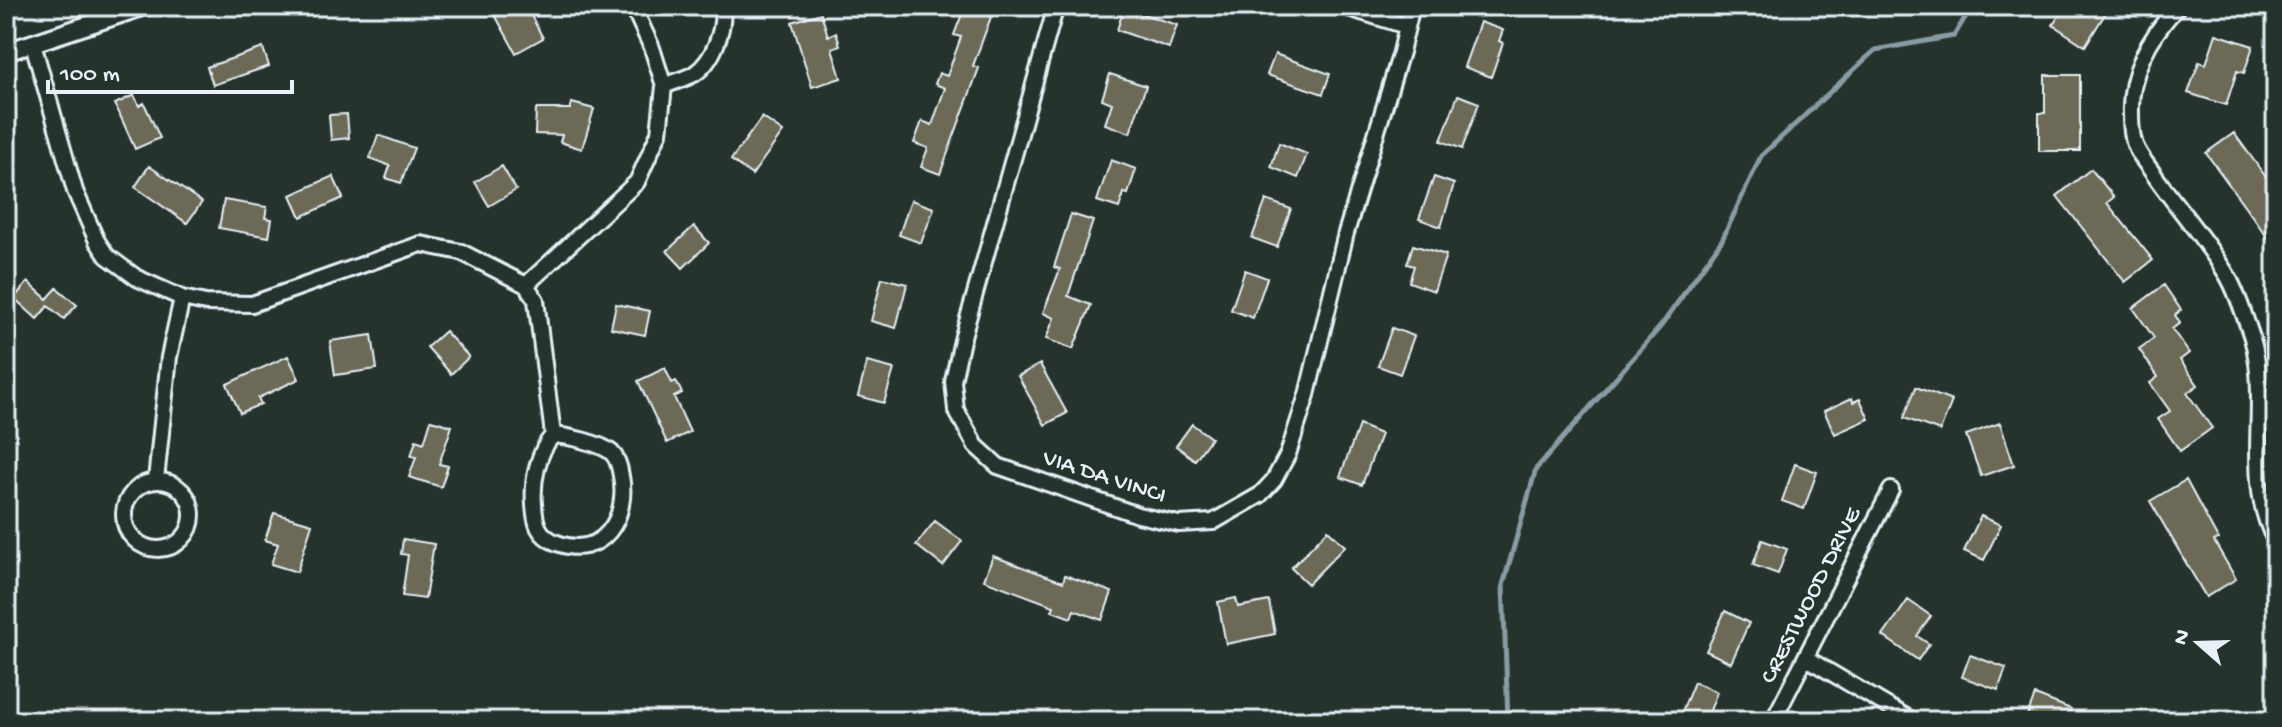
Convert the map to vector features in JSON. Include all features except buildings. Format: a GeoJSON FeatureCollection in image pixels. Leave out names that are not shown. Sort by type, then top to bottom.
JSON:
{"type":"FeatureCollection","features":[{"type":"Feature","properties":{"kind":"street"},"geometry":{"type":"LineString","coordinates":[[6,52],[145,6]]}},
{"type":"Feature","properties":{"kind":"street"},"geometry":{"type":"LineString","coordinates":[[526,285],[637,182],[659,133],[664,86],[652,48],[630,6]]}},
{"type":"Feature","properties":{"kind":"street"},"geometry":{"type":"LineString","coordinates":[[664,86],[695,73],[710,56],[720,36],[722,6]]}},
{"type":"Feature","properties":{"kind":"street","name":"VIA DA VINCI"},"geometry":{"type":"LineString","coordinates":[[1056,6],[962,340],[953,381],[956,410],[976,446],[998,466],[1138,515],[1179,524],[1213,522],[1260,495],[1274,480],[1288,454],[1307,395],[1346,233],[1412,6]]}},
{"type":"Feature","properties":{"kind":"street"},"geometry":{"type":"LineString","coordinates":[[1342,6],[1406,26]]}},
{"type":"Feature","properties":{"kind":"street"},"geometry":{"type":"LineString","coordinates":[[2178,6],[2155,31],[2142,56],[2131,115],[2135,146],[2228,276],[2249,329],[2255,348],[2257,378],[2257,481],[2260,499],[2276,542]]}},
{"type":"Feature","properties":{"kind":"street"},"geometry":{"type":"LineString","coordinates":[[33,44],[75,191],[97,241],[107,256],[120,267],[182,298],[206,303],[252,304],[421,244],[461,252],[526,285],[536,300],[553,435]]}},
{"type":"Feature","properties":{"kind":"street"},"geometry":{"type":"LineString","coordinates":[[156,480],[169,357],[182,298]]}},
{"type":"Feature","properties":{"kind":"street"},"geometry":{"type":"LineString","coordinates":[[553,435],[591,444],[612,453],[620,469],[623,505],[612,529],[592,546],[572,548],[548,540],[535,523],[533,494],[542,446],[553,435]]}},
{"type":"Feature","properties":{"kind":"street"},"geometry":{"type":"LineString","coordinates":[[156,480],[182,490],[188,498],[192,517],[186,535],[179,542],[160,549],[141,545],[124,522],[130,494],[146,482],[156,480]]}},
{"type":"Feature","properties":{"kind":"street","name":"CRESTWOOD DRIVE"},"geometry":{"type":"LineString","coordinates":[[1773,721],[1891,490]]}},
{"type":"Feature","properties":{"kind":"street"},"geometry":{"type":"LineString","coordinates":[[1806,658],[1913,721]]}},
{"type":"Feature","properties":{"kind":"waterway"},"geometry":{"type":"LineString","coordinates":[[1508,721],[1503,585],[1536,469],[1661,326],[1722,240],[1761,156],[1875,50],[1954,36],[1972,6]]}}]}
